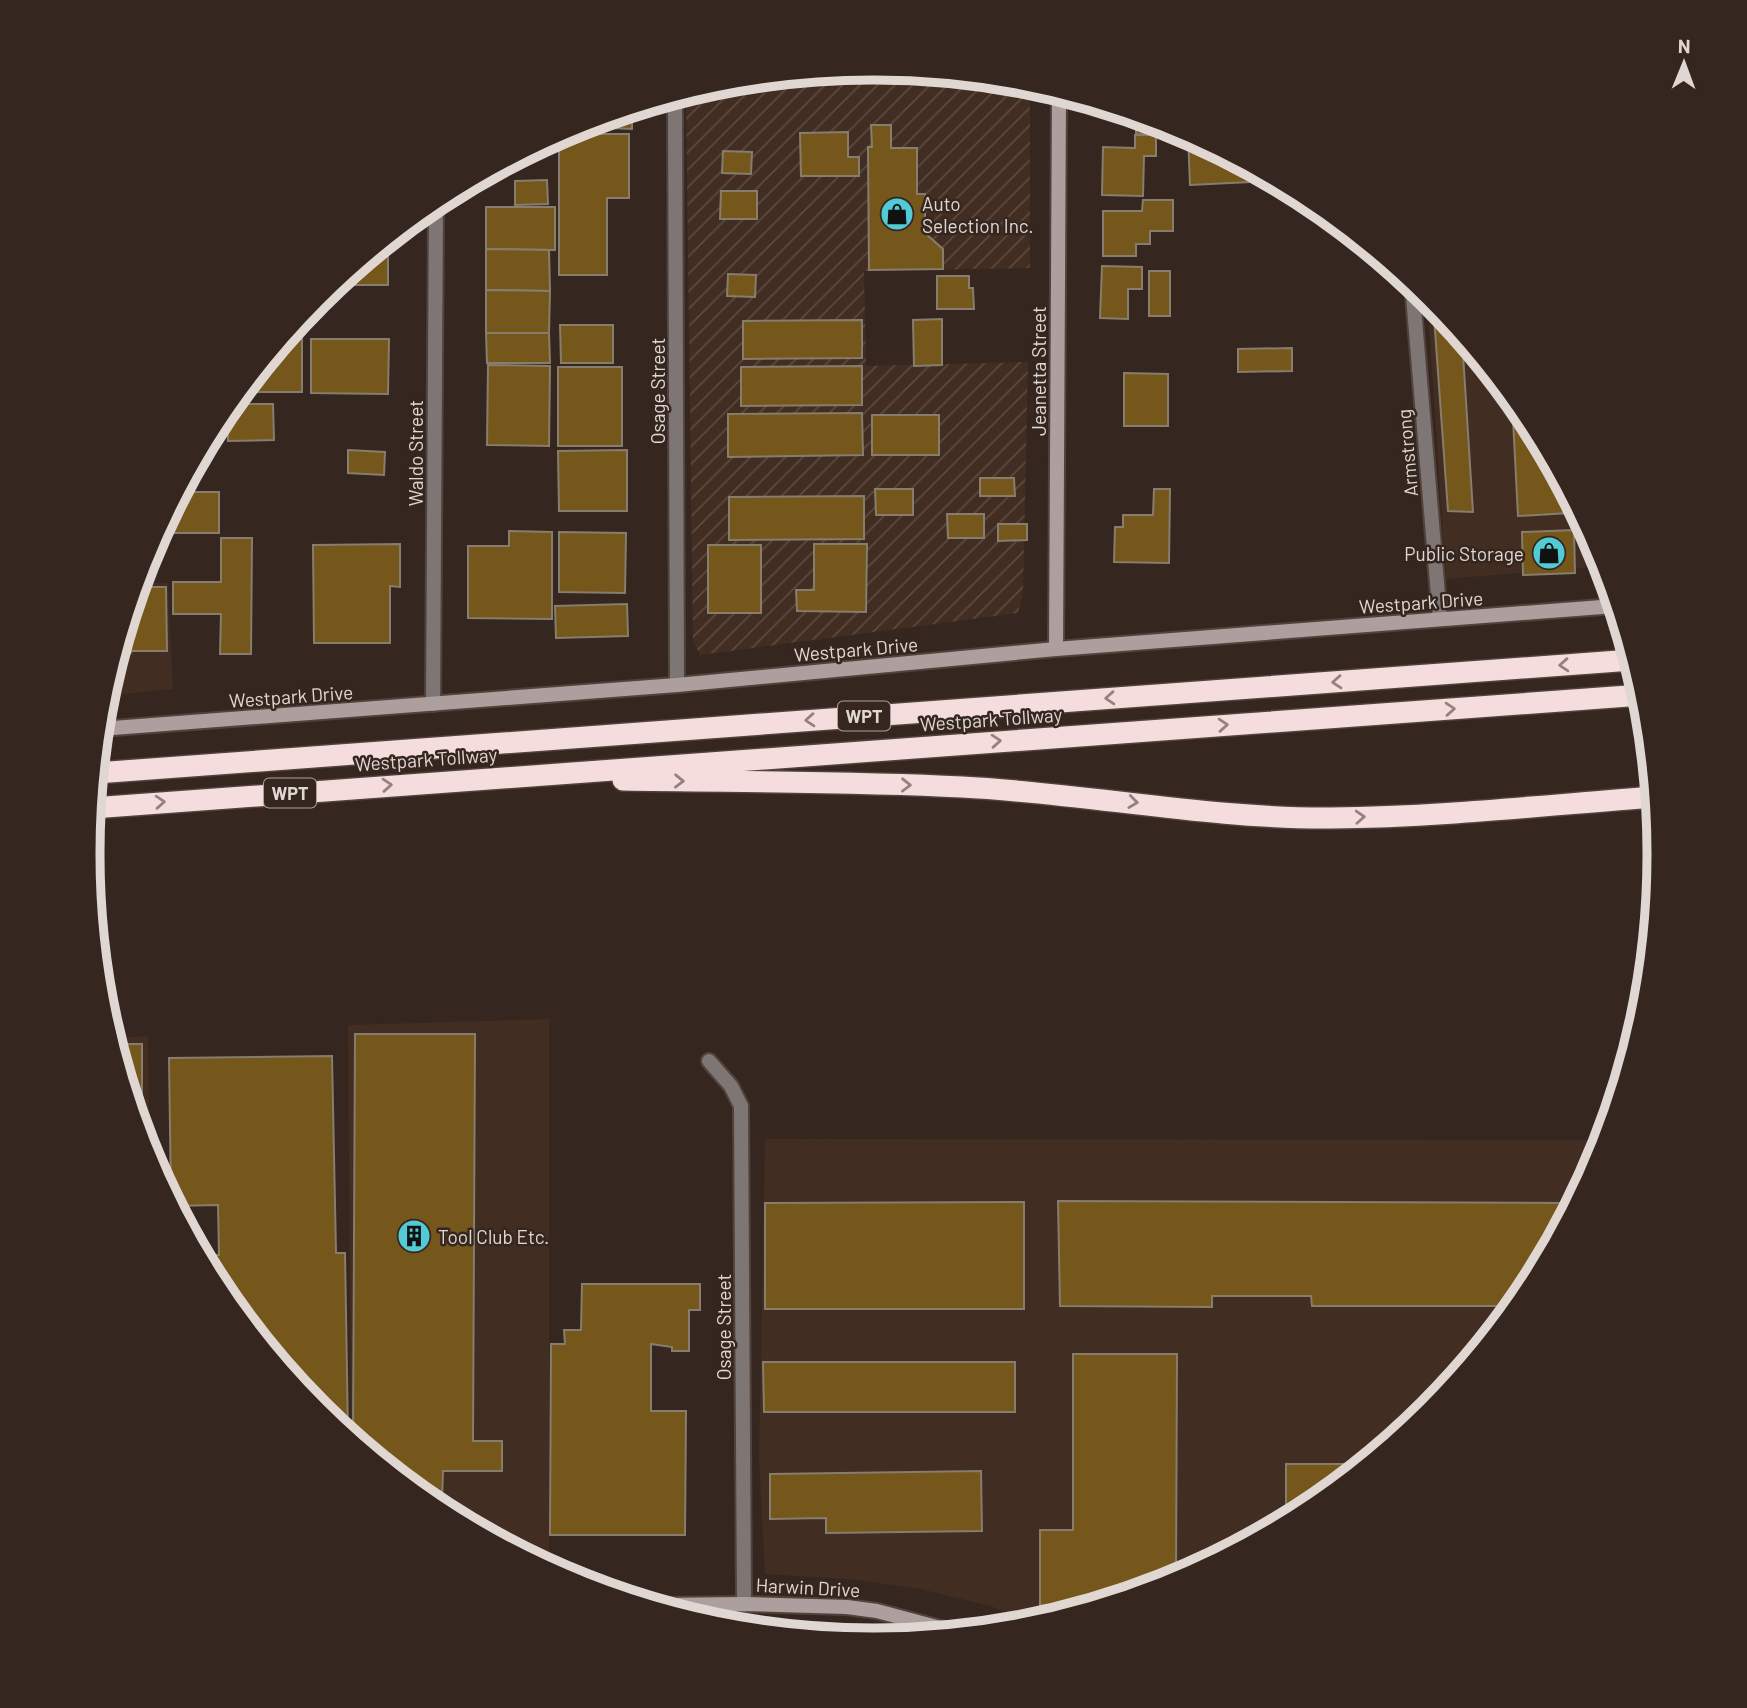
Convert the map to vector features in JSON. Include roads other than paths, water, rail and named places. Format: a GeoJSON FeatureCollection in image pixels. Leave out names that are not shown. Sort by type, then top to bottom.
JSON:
{"type":"FeatureCollection","features":[{"type":"Feature","properties":{"kind":"highway","name":"Westpark Tollway"},"geometry":{"type":"LineString","coordinates":[[105,772],[1623,661]]}},
{"type":"Feature","properties":{"kind":"highway","name":"Westpark Tollway"},"geometry":{"type":"LineString","coordinates":[[102,807],[1630,696]]}},
{"type":"Feature","properties":{"kind":"highway"},"geometry":{"type":"LineString","coordinates":[[488,777],[962,786],[1071,795],[1216,812],[1330,818],[1644,798]]}},
{"type":"Feature","properties":{"kind":"main road","name":"Jeanetta Street"},"geometry":{"type":"LineString","coordinates":[[1056,649],[1059,103]]}},
{"type":"Feature","properties":{"kind":"main road","name":"Westpark Drive"},"geometry":{"type":"LineString","coordinates":[[111,728],[677,685],[1056,649],[1607,607]]}},
{"type":"Feature","properties":{"kind":"main road","name":"Harwin Drive"},"geometry":{"type":"LineString","coordinates":[[688,1605],[834,1606],[877,1611],[930,1625]]}},
{"type":"Feature","properties":{"kind":"street","name":"Osage Street"},"geometry":{"type":"LineString","coordinates":[[675,107],[677,685]]}},
{"type":"Feature","properties":{"kind":"street","name":"Waldo Street"},"geometry":{"type":"LineString","coordinates":[[433,704],[436,217]]}},
{"type":"Feature","properties":{"kind":"street","name":"Armstrong"},"geometry":{"type":"LineString","coordinates":[[1413,301],[1440,620]]}},
{"type":"Feature","properties":{"kind":"street","name":"Osage Street"},"geometry":{"type":"LineString","coordinates":[[709,1060],[731,1086],[741,1106],[744,1604]]}},
{"type":"Feature","properties":{"kind":"place","name":"Auto Selection Inc."},"geometry":{"type":"Point","coordinates":[897,214]}},
{"type":"Feature","properties":{"kind":"place","name":"Public Storage"},"geometry":{"type":"Point","coordinates":[1549,553]}},
{"type":"Feature","properties":{"kind":"place","name":"Tool Club Etc."},"geometry":{"type":"Point","coordinates":[414,1236]}}]}
